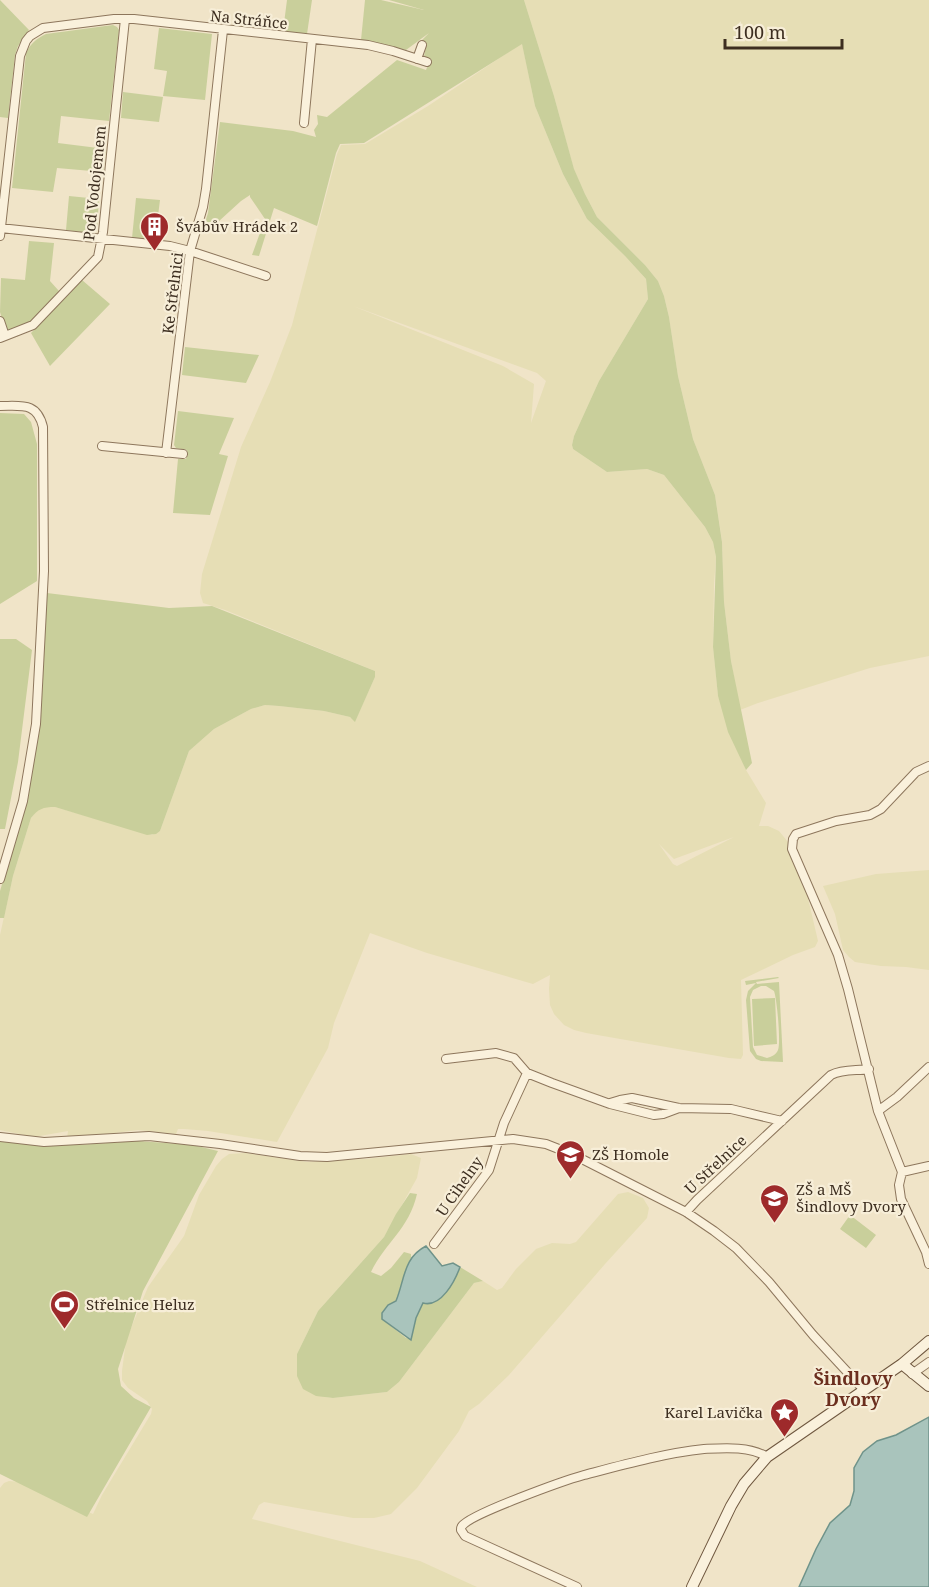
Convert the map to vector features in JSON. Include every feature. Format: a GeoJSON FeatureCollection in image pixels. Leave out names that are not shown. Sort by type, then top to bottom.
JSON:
{"type":"FeatureCollection","features":[{"type":"Feature","properties":{"kind":"street","name":"Na Stráňce"},"geometry":{"type":"LineString","coordinates":[[0,231],[20,56],[26,41],[37,31],[51,26],[125,19],[368,45],[427,62]]}},
{"type":"Feature","properties":{"kind":"street","name":"Pod Vodojemem"},"geometry":{"type":"LineString","coordinates":[[3,337],[33,325],[98,257],[102,239],[125,19]]}},
{"type":"Feature","properties":{"kind":"street","name":"Ke Střelnici"},"geometry":{"type":"LineString","coordinates":[[166,453],[190,251],[203,207],[223,30]]}},
{"type":"Feature","properties":{"kind":"street"},"geometry":{"type":"LineString","coordinates":[[304,123],[312,39]]}},
{"type":"Feature","properties":{"kind":"street"},"geometry":{"type":"LineString","coordinates":[[417,59],[422,45]]}},
{"type":"Feature","properties":{"kind":"street"},"geometry":{"type":"LineString","coordinates":[[0,231],[162,245],[190,251],[266,276]]}},
{"type":"Feature","properties":{"kind":"street"},"geometry":{"type":"LineString","coordinates":[[0,321],[3,337]]}},
{"type":"Feature","properties":{"kind":"street"},"geometry":{"type":"LineString","coordinates":[[0,406],[24,406],[35,410],[40,415],[43,426],[44,571],[36,724],[23,801],[0,879]]}},
{"type":"Feature","properties":{"kind":"street"},"geometry":{"type":"LineString","coordinates":[[102,446],[183,454]]}},
{"type":"Feature","properties":{"kind":"street"},"geometry":{"type":"LineString","coordinates":[[929,766],[916,772],[881,809],[870,815],[796,834],[792,842],[792,849],[838,955],[878,1111],[902,1172],[901,1199],[929,1263]]}},
{"type":"Feature","properties":{"kind":"street","name":"U Střelnice"},"geometry":{"type":"LineString","coordinates":[[446,1059],[496,1053],[514,1058],[527,1072],[610,1104],[632,1098],[679,1108],[731,1109],[782,1121]]}},
{"type":"Feature","properties":{"kind":"street"},"geometry":{"type":"LineString","coordinates":[[878,1111],[897,1097],[929,1067]]}},
{"type":"Feature","properties":{"kind":"street","name":"U Střelnice"},"geometry":{"type":"LineString","coordinates":[[0,1137],[44,1142],[149,1136],[300,1156],[327,1157],[498,1140],[527,1141],[560,1149],[686,1212],[831,1075],[839,1071],[868,1069]]}},
{"type":"Feature","properties":{"kind":"street"},"geometry":{"type":"LineString","coordinates":[[498,1140],[527,1072]]}},
{"type":"Feature","properties":{"kind":"street","name":"U Cihelny"},"geometry":{"type":"LineString","coordinates":[[434,1244],[489,1170],[498,1140]]}},
{"type":"Feature","properties":{"kind":"street"},"geometry":{"type":"LineString","coordinates":[[902,1172],[929,1166]]}},
{"type":"Feature","properties":{"kind":"street"},"geometry":{"type":"LineString","coordinates":[[686,1212],[714,1231],[747,1260],[864,1390]]}},
{"type":"Feature","properties":{"kind":"street"},"geometry":{"type":"LineString","coordinates":[[692,1587],[731,1506],[744,1484],[766,1457],[902,1364],[929,1341]]}},
{"type":"Feature","properties":{"kind":"street"},"geometry":{"type":"LineString","coordinates":[[912,1374],[929,1362]]}},
{"type":"Feature","properties":{"kind":"street"},"geometry":{"type":"LineString","coordinates":[[902,1364],[929,1386]]}},
{"type":"Feature","properties":{"kind":"street"},"geometry":{"type":"LineString","coordinates":[[577,1587],[465,1536],[460,1530],[462,1525],[511,1501],[582,1476],[657,1458],[702,1449],[727,1448],[758,1452],[766,1457]]}},
{"type":"Feature","properties":{"kind":"shaded area"},"geometry":{"type":"Polygon","coordinates":[[[524,0],[929,0],[929,656],[870,668],[740,710],[724,602],[722,541],[715,495],[693,439],[678,376],[664,296],[658,281],[645,265],[597,217],[585,194],[574,170],[524,0]]]}},
{"type":"Feature","properties":{"kind":"shaded area"},"geometry":{"type":"Polygon","coordinates":[[[522,43],[535,106],[563,174],[587,219],[646,279],[648,299],[599,381],[574,436],[573,449],[607,472],[647,469],[664,475],[705,527],[713,542],[716,557],[713,647],[718,696],[746,770],[766,803],[759,826],[768,826],[779,831],[788,842],[807,894],[818,941],[815,947],[741,980],[743,1055],[741,1059],[574,1030],[564,1025],[554,1014],[550,1005],[550,975],[533,984],[427,953],[370,933],[334,1023],[328,1048],[277,1142],[184,1129],[178,1129],[176,1134],[138,1130],[67,1139],[68,1131],[34,1137],[0,1130],[0,935],[13,876],[31,818],[35,812],[44,807],[55,807],[152,835],[160,831],[189,751],[214,729],[251,709],[265,705],[324,711],[350,717],[355,721],[375,677],[375,671],[203,603],[200,593],[202,574],[241,447],[292,325],[341,145],[365,144],[428,106],[522,43]],[[353,306],[503,366],[534,384],[531,423],[546,381],[537,373],[353,306]],[[734,837],[674,859],[659,844],[673,864],[677,866],[734,837]]]}},
{"type":"Feature","properties":{"kind":"shaded area"},"geometry":{"type":"Polygon","coordinates":[[[929,870],[929,970],[855,962],[849,957],[843,950],[835,914],[823,886],[876,874],[929,870]]]}},
{"type":"Feature","properties":{"kind":"shaded area"},"geometry":{"type":"Polygon","coordinates":[[[245,1153],[307,1162],[411,1154],[421,1158],[417,1178],[384,1237],[318,1311],[297,1354],[324,1397],[387,1392],[399,1382],[474,1283],[483,1281],[497,1290],[502,1288],[516,1269],[536,1249],[552,1243],[576,1242],[618,1194],[628,1192],[643,1198],[649,1208],[647,1218],[509,1375],[469,1411],[459,1431],[417,1488],[391,1514],[374,1518],[353,1518],[264,1502],[259,1505],[252,1519],[420,1561],[477,1587],[0,1587],[0,1488],[9,1481],[20,1482],[93,1514],[151,1414],[152,1409],[147,1401],[128,1388],[122,1380],[126,1340],[148,1287],[184,1236],[199,1195],[216,1166],[229,1154],[245,1153]]]}},
{"type":"Feature","properties":{"kind":"green space"},"geometry":{"type":"Polygon","coordinates":[[[0,0],[29,30],[15,55],[8,118],[0,117],[0,0]]]}},
{"type":"Feature","properties":{"kind":"green space"},"geometry":{"type":"Polygon","coordinates":[[[287,0],[312,0],[307,34],[283,31],[287,0]]]}},
{"type":"Feature","properties":{"kind":"green space"},"geometry":{"type":"Polygon","coordinates":[[[365,0],[381,0],[424,10],[389,0],[524,0],[574,169],[585,194],[597,217],[645,265],[658,281],[664,296],[678,376],[693,439],[715,495],[722,542],[724,602],[731,661],[752,763],[746,770],[728,732],[718,696],[713,647],[716,557],[713,542],[705,527],[664,475],[647,469],[607,472],[573,449],[574,436],[599,381],[648,299],[646,279],[587,219],[563,174],[535,106],[522,44],[364,143],[340,144],[317,226],[274,208],[259,256],[252,255],[265,219],[250,195],[207,232],[203,229],[208,213],[220,122],[293,131],[316,137],[314,130],[318,124],[317,115],[327,117],[397,60],[426,70],[429,62],[424,57],[426,46],[418,44],[429,33],[406,50],[361,40],[365,0]]]}},
{"type":"Feature","properties":{"kind":"green space"},"geometry":{"type":"Polygon","coordinates":[[[113,25],[119,30],[109,121],[61,116],[58,143],[106,149],[103,172],[57,168],[53,192],[12,188],[26,53],[34,42],[46,34],[113,25]]]}},
{"type":"Feature","properties":{"kind":"green space"},"geometry":{"type":"Polygon","coordinates":[[[159,28],[212,34],[205,100],[163,96],[167,71],[154,69],[159,28]]]}},
{"type":"Feature","properties":{"kind":"green space"},"geometry":{"type":"Polygon","coordinates":[[[123,92],[163,97],[159,122],[121,118],[123,92]]]}},
{"type":"Feature","properties":{"kind":"green space"},"geometry":{"type":"Polygon","coordinates":[[[69,196],[99,199],[95,232],[66,230],[69,196]]]}},
{"type":"Feature","properties":{"kind":"green space"},"geometry":{"type":"Polygon","coordinates":[[[136,198],[160,200],[155,240],[132,238],[136,198]]]}},
{"type":"Feature","properties":{"kind":"green space"},"geometry":{"type":"Polygon","coordinates":[[[29,241],[54,243],[50,281],[59,291],[32,323],[7,331],[0,312],[1,278],[25,280],[29,241]]]}},
{"type":"Feature","properties":{"kind":"green space"},"geometry":{"type":"Polygon","coordinates":[[[82,280],[110,304],[50,366],[31,333],[82,280]]]}},
{"type":"Feature","properties":{"kind":"green space"},"geometry":{"type":"Polygon","coordinates":[[[185,347],[259,355],[246,383],[182,375],[185,347]]]}},
{"type":"Feature","properties":{"kind":"green space"},"geometry":{"type":"Polygon","coordinates":[[[178,411],[234,418],[219,454],[228,456],[210,515],[173,513],[178,459],[186,459],[188,455],[187,450],[176,448],[174,445],[178,411]]]}},
{"type":"Feature","properties":{"kind":"green space"},"geometry":{"type":"Polygon","coordinates":[[[0,413],[24,414],[31,422],[37,444],[37,581],[0,604],[0,413]]]}},
{"type":"Feature","properties":{"kind":"green space"},"geometry":{"type":"Polygon","coordinates":[[[47,593],[169,608],[212,606],[375,671],[375,677],[355,722],[350,717],[324,711],[265,705],[251,709],[214,729],[189,751],[160,831],[156,834],[147,835],[55,807],[39,811],[31,818],[13,876],[4,918],[0,918],[0,891],[28,798],[41,716],[47,593]]]}},
{"type":"Feature","properties":{"kind":"green space"},"geometry":{"type":"Polygon","coordinates":[[[0,639],[16,639],[32,650],[18,762],[5,829],[0,829],[0,639]]]}},
{"type":"Feature","properties":{"kind":"green space"},"geometry":{"type":"Polygon","coordinates":[[[779,978],[756,982],[757,984],[779,982],[783,1062],[761,1061],[756,1059],[750,1051],[746,1000],[748,991],[756,983],[746,985],[745,981],[779,978]],[[766,986],[753,990],[750,997],[753,1047],[757,1055],[767,1058],[777,1052],[779,1039],[774,991],[766,986]]]}},
{"type":"Feature","properties":{"kind":"green space"},"geometry":{"type":"Polygon","coordinates":[[[775,998],[777,1044],[754,1046],[752,999],[775,998]]]}},
{"type":"Feature","properties":{"kind":"green space","name":"Střelnice Heluz"},"geometry":{"type":"Polygon","coordinates":[[[0,1140],[35,1145],[138,1141],[193,1145],[218,1151],[143,1291],[118,1369],[121,1386],[134,1398],[151,1407],[87,1517],[0,1474],[0,1140]]]}},
{"type":"Feature","properties":{"kind":"green space"},"geometry":{"type":"Polygon","coordinates":[[[410,1193],[417,1194],[408,1217],[371,1272],[381,1276],[404,1252],[411,1254],[396,1301],[388,1305],[382,1313],[382,1319],[406,1338],[411,1339],[416,1318],[423,1303],[456,1277],[460,1267],[483,1281],[474,1283],[399,1382],[387,1392],[333,1398],[316,1396],[303,1389],[297,1376],[297,1354],[318,1311],[384,1237],[410,1193]]]}},
{"type":"Feature","properties":{"kind":"green space"},"geometry":{"type":"Polygon","coordinates":[[[850,1215],[876,1235],[866,1248],[840,1229],[850,1215]]]}},
{"type":"Feature","properties":{"kind":"water"},"geometry":{"type":"Polygon","coordinates":[[[426,1246],[442,1266],[453,1263],[460,1267],[451,1286],[441,1297],[430,1303],[423,1303],[416,1318],[411,1340],[382,1319],[382,1313],[388,1305],[396,1301],[409,1263],[418,1251],[426,1246]]]}},
{"type":"Feature","properties":{"kind":"water"},"geometry":{"type":"Polygon","coordinates":[[[929,1417],[929,1587],[799,1587],[830,1523],[850,1505],[854,1491],[854,1468],[863,1452],[877,1441],[896,1435],[929,1417]]]}},
{"type":"Feature","properties":{"kind":"place","name":"Švábův Hrádek 2"},"geometry":{"type":"Point","coordinates":[155,252]}},
{"type":"Feature","properties":{"kind":"place","name":"ZŠ Homole"},"geometry":{"type":"Point","coordinates":[571,1180]}},
{"type":"Feature","properties":{"kind":"place","name":"ZŠ a MŠ Šindlovy Dvory"},"geometry":{"type":"Point","coordinates":[775,1224]}},
{"type":"Feature","properties":{"kind":"place","name":"Střelnice Heluz"},"geometry":{"type":"Point","coordinates":[65,1330]}},
{"type":"Feature","properties":{"kind":"place","name":"Karel Lavička"},"geometry":{"type":"Point","coordinates":[784,1438]}},
{"type":"Feature","properties":{"kind":"district","name":"Šindlovy Dvory"},"geometry":{"type":"Point","coordinates":[853,1388]}}]}
